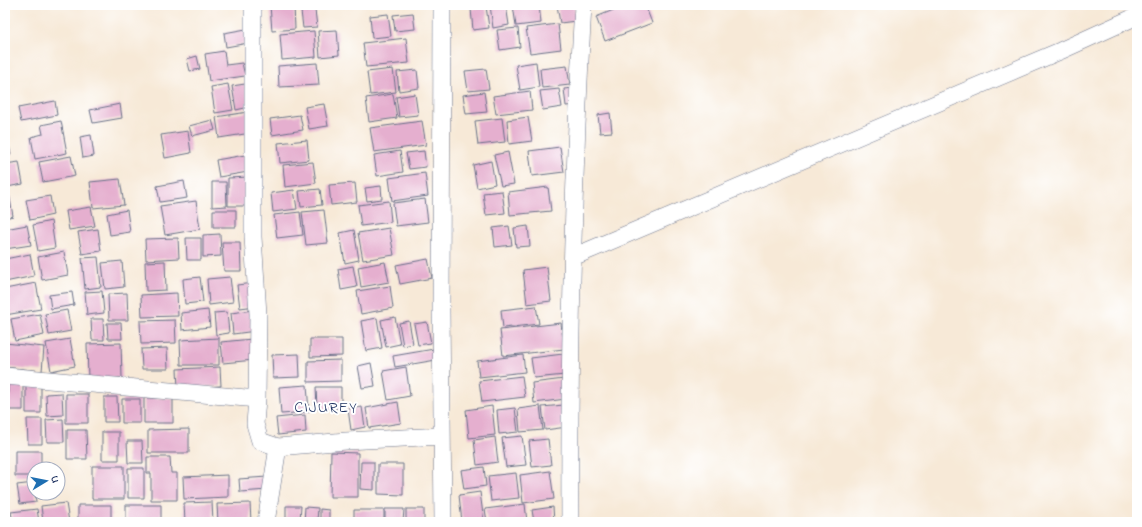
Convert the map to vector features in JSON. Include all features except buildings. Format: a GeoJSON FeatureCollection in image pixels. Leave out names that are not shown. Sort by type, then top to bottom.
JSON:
{"type":"FeatureCollection","features":[{"type":"Feature","properties":{"kind":"street"},"geometry":{"type":"LineString","coordinates":[[252,5],[253,182],[258,314],[257,399],[255,424],[260,441],[278,446],[346,440],[442,436]]}},
{"type":"Feature","properties":{"kind":"street"},"geometry":{"type":"LineString","coordinates":[[442,5],[443,522]]}},
{"type":"Feature","properties":{"kind":"street"},"geometry":{"type":"LineString","coordinates":[[570,522],[569,393],[577,123],[583,5]]}},
{"type":"Feature","properties":{"kind":"street"},"geometry":{"type":"LineString","coordinates":[[573,257],[1060,51],[1137,16]]}},
{"type":"Feature","properties":{"kind":"street"},"geometry":{"type":"LineString","coordinates":[[5,376],[257,399]]}},
{"type":"Feature","properties":{"kind":"street"},"geometry":{"type":"LineString","coordinates":[[266,522],[278,446]]}},
{"type":"Feature","properties":{"kind":"district","name":"CIJUREY"},"geometry":{"type":"Point","coordinates":[326,406]}}]}
